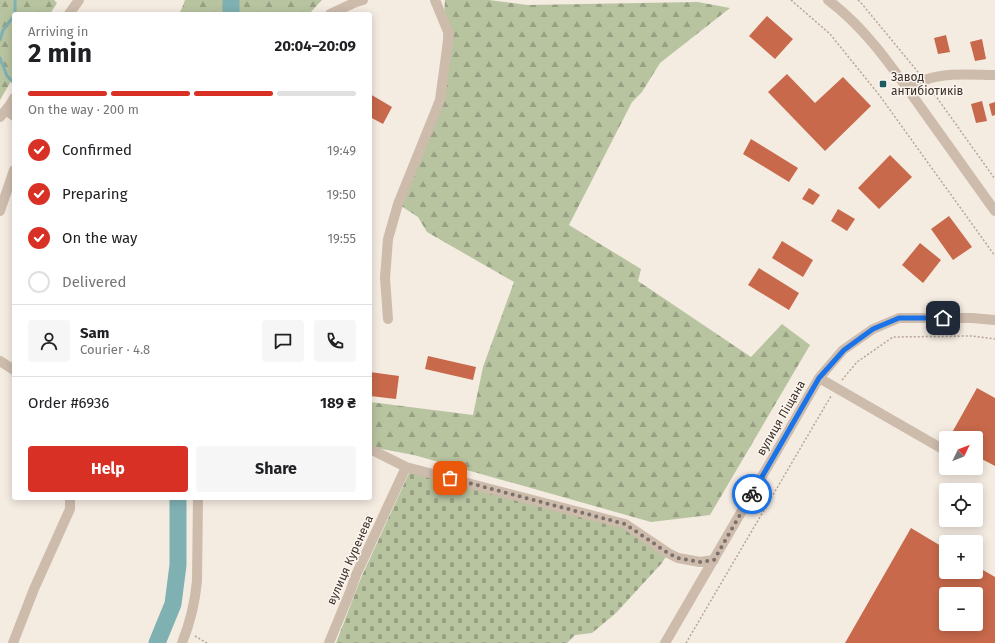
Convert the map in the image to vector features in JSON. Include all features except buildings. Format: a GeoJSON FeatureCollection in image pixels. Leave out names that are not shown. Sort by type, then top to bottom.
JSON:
{"type":"FeatureCollection","features":[{"type":"Feature","properties":{"kind":"street"},"geometry":{"type":"LineString","coordinates":[[70,12],[79,0]]}},
{"type":"Feature","properties":{"kind":"street"},"geometry":{"type":"LineString","coordinates":[[334,12],[363,0]]}},
{"type":"Feature","properties":{"kind":"street"},"geometry":{"type":"LineString","coordinates":[[388,319],[384,278],[388,239],[398,204],[440,100],[449,34],[435,0]]}},
{"type":"Feature","properties":{"kind":"street"},"geometry":{"type":"LineString","coordinates":[[828,0],[859,27],[874,44],[908,88],[995,211]]}},
{"type":"Feature","properties":{"kind":"street"},"geometry":{"type":"LineString","coordinates":[[908,88],[933,78],[963,75],[995,75]]}},
{"type":"Feature","properties":{"kind":"street"},"geometry":{"type":"LineString","coordinates":[[7,114],[12,103]]}},
{"type":"Feature","properties":{"kind":"street"},"geometry":{"type":"LineString","coordinates":[[0,211],[12,176]]}},
{"type":"Feature","properties":{"kind":"street","name":"вулиця Піщана"},"geometry":{"type":"LineString","coordinates":[[666,643],[819,378],[844,350],[857,339],[873,329],[899,318],[972,318],[995,320]]}},
{"type":"Feature","properties":{"kind":"street"},"geometry":{"type":"LineString","coordinates":[[0,361],[12,369]]}},
{"type":"Feature","properties":{"kind":"street"},"geometry":{"type":"LineString","coordinates":[[819,378],[939,447]]}},
{"type":"Feature","properties":{"kind":"street"},"geometry":{"type":"LineString","coordinates":[[372,450],[406,467],[625,524],[678,558],[700,562],[714,560]]}},
{"type":"Feature","properties":{"kind":"street","name":"вулиця Куренева"},"geometry":{"type":"LineString","coordinates":[[329,643],[356,574],[406,467]]}},
{"type":"Feature","properties":{"kind":"street"},"geometry":{"type":"LineString","coordinates":[[13,643],[34,588],[70,509],[70,500]]}},
{"type":"Feature","properties":{"kind":"street"},"geometry":{"type":"LineString","coordinates":[[182,643],[193,607],[197,581],[198,500]]}},
{"type":"Feature","properties":{"kind":"path"},"geometry":{"type":"LineString","coordinates":[[791,0],[830,34],[880,96],[995,256]]}},
{"type":"Feature","properties":{"kind":"path"},"geometry":{"type":"LineString","coordinates":[[686,643],[836,388],[857,362],[893,337],[971,336],[995,339]]}},
{"type":"Feature","properties":{"kind":"path"},"geometry":{"type":"LineString","coordinates":[[187,629],[197,638],[206,643]]}},
{"type":"Feature","properties":{"kind":"green space"},"geometry":{"type":"Polygon","coordinates":[[[0,0],[54,0],[57,3],[51,12],[12,12],[12,79],[0,100],[0,0]]]}},
{"type":"Feature","properties":{"kind":"green space"},"geometry":{"type":"Polygon","coordinates":[[[185,0],[322,0],[311,12],[180,12],[185,0]]]}},
{"type":"Feature","properties":{"kind":"green space"},"geometry":{"type":"Polygon","coordinates":[[[445,0],[489,0],[528,5],[698,2],[730,8],[660,63],[642,92],[632,102],[569,225],[641,269],[638,281],[751,357],[782,324],[810,345],[710,515],[651,522],[414,455],[372,446],[372,402],[473,415],[483,367],[514,282],[427,232],[418,217],[398,204],[440,100],[445,0]]]}},
{"type":"Feature","properties":{"kind":"green space"},"geometry":{"type":"Polygon","coordinates":[[[410,471],[625,524],[668,553],[662,563],[616,613],[592,633],[575,635],[567,643],[336,643],[361,578],[410,471]]]}},
{"type":"Feature","properties":{"kind":"waterway"},"geometry":{"type":"LineString","coordinates":[[15,0],[15,12]]}},
{"type":"Feature","properties":{"kind":"waterway"},"geometry":{"type":"LineString","coordinates":[[231,0],[231,12]]}},
{"type":"Feature","properties":{"kind":"waterway"},"geometry":{"type":"LineString","coordinates":[[0,40],[3,30],[12,19]]}},
{"type":"Feature","properties":{"kind":"waterway"},"geometry":{"type":"LineString","coordinates":[[0,58],[7,76],[12,81]]}},
{"type":"Feature","properties":{"kind":"waterway"},"geometry":{"type":"LineString","coordinates":[[157,643],[173,604],[178,565],[178,500]]}},
{"type":"Feature","properties":{"kind":"way so far"},"geometry":{"type":"LineString","coordinates":[[450,478],[625,524],[668,553],[678,558],[700,562],[714,560],[752,494]]}},
{"type":"Feature","properties":{"kind":"place","name":"Завод антибіотиків"},"geometry":{"type":"Point","coordinates":[883,84]}},
{"type":"Feature","properties":{"kind":"route"},"geometry":{"type":"LineString","coordinates":[[752,494],[819,378],[844,350],[857,339],[873,329],[899,318],[943,318]]}}]}
